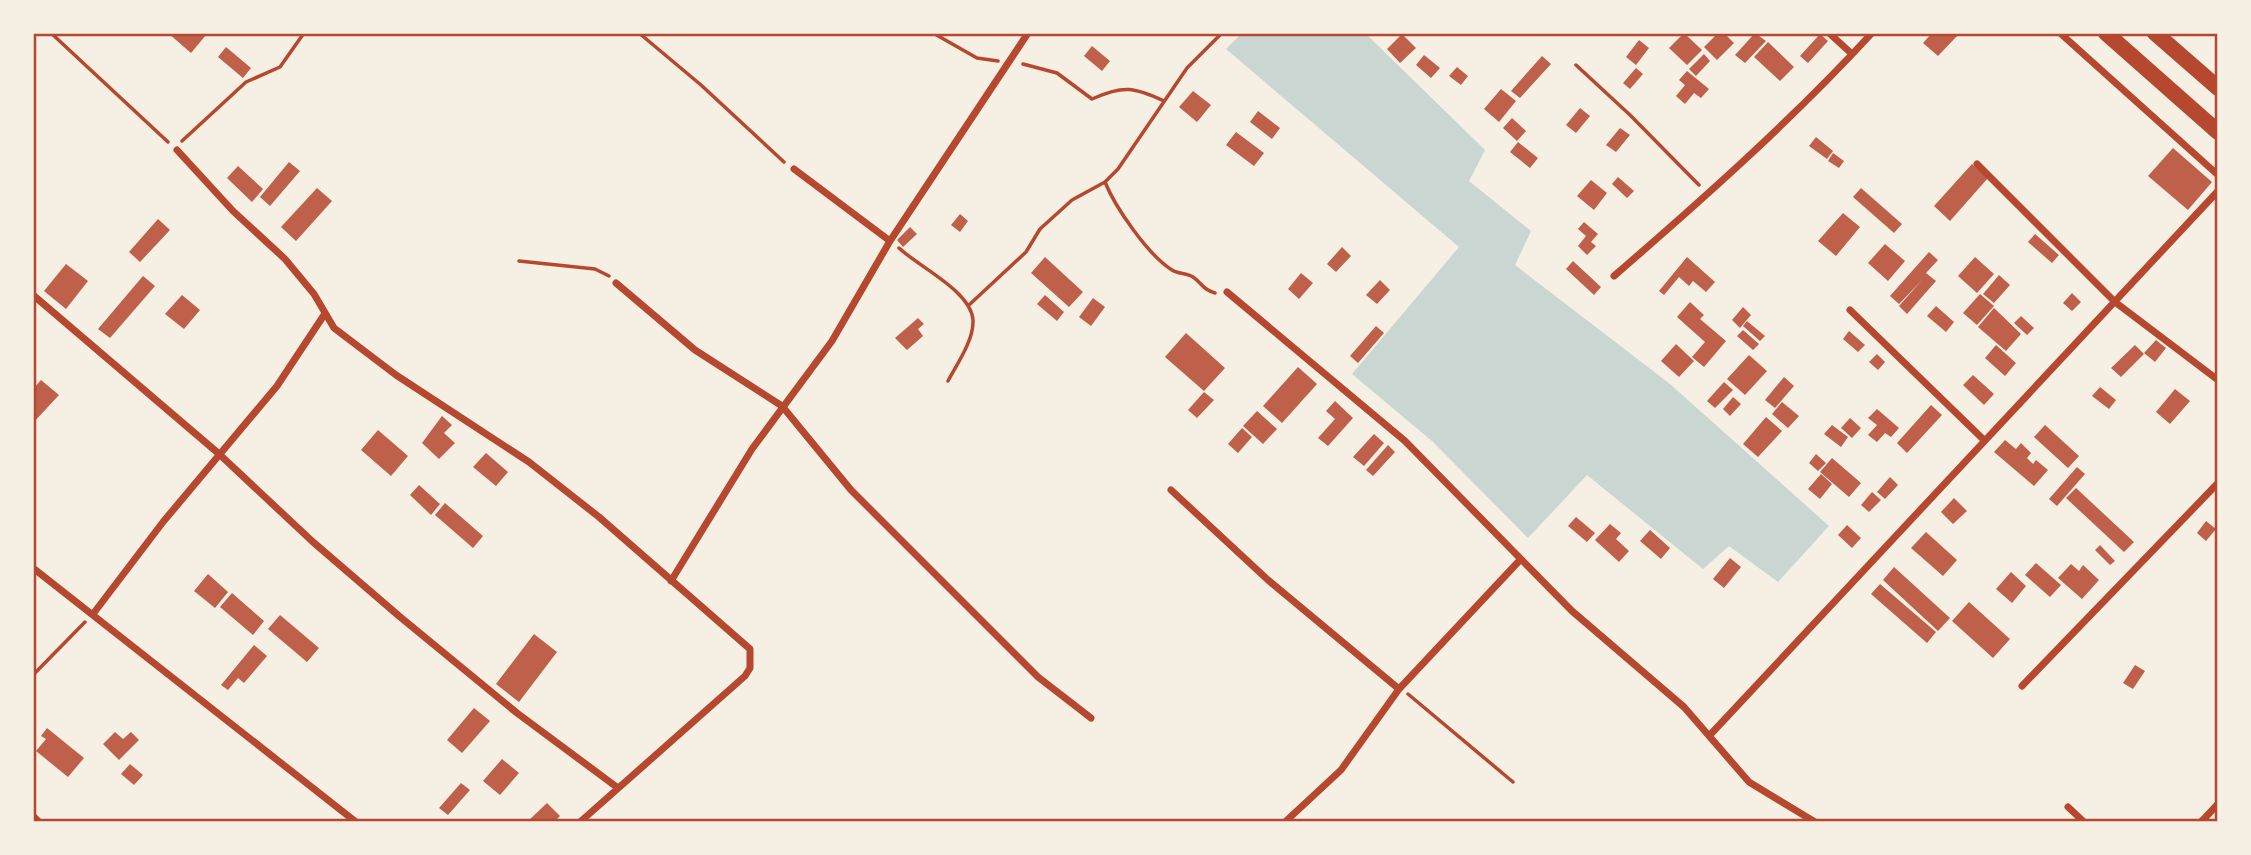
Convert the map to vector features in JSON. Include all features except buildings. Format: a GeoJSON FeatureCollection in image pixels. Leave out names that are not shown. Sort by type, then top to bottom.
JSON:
{"type":"FeatureCollection","features":[{"type":"Feature","properties":{"kind":"main road"},"geometry":{"type":"LineString","coordinates":[[2106,33],[2218,132]]}},
{"type":"Feature","properties":{"kind":"main road"},"geometry":{"type":"LineString","coordinates":[[2155,33],[2218,88]]}},
{"type":"Feature","properties":{"kind":"street"},"geometry":{"type":"LineString","coordinates":[[671,581],[782,406],[832,341],[890,241],[942,167],[1028,33]]}},
{"type":"Feature","properties":{"kind":"street"},"geometry":{"type":"LineString","coordinates":[[1829,33],[1852,54]]}},
{"type":"Feature","properties":{"kind":"street"},"geometry":{"type":"LineString","coordinates":[[1614,276],[1708,194],[1872,33]]}},
{"type":"Feature","properties":{"kind":"street"},"geometry":{"type":"LineString","coordinates":[[2060,33],[2218,175]]}},
{"type":"Feature","properties":{"kind":"street"},"geometry":{"type":"LineString","coordinates":[[177,150],[233,211],[285,259],[316,298],[334,328],[371,357],[529,462],[599,517],[750,649],[750,668],[580,822]]}},
{"type":"Feature","properties":{"kind":"street"},"geometry":{"type":"LineString","coordinates":[[1977,164],[2115,302],[2218,380]]}},
{"type":"Feature","properties":{"kind":"street"},"geometry":{"type":"LineString","coordinates":[[794,169],[890,241]]}},
{"type":"Feature","properties":{"kind":"street"},"geometry":{"type":"LineString","coordinates":[[1710,735],[2218,191]]}},
{"type":"Feature","properties":{"kind":"street"},"geometry":{"type":"LineString","coordinates":[[616,283],[695,350],[782,406],[851,490],[1038,677],[1091,718]]}},
{"type":"Feature","properties":{"kind":"street"},"geometry":{"type":"LineString","coordinates":[[1227,292],[1405,441],[1520,560],[1601,637],[1684,706],[1749,782],[1815,822]]}},
{"type":"Feature","properties":{"kind":"street"},"geometry":{"type":"LineString","coordinates":[[33,295],[219,453],[313,542],[399,616],[517,713],[618,789]]}},
{"type":"Feature","properties":{"kind":"street"},"geometry":{"type":"LineString","coordinates":[[1850,310],[1984,440]]}},
{"type":"Feature","properties":{"kind":"street"},"geometry":{"type":"LineString","coordinates":[[93,614],[219,453],[277,386],[324,315]]}},
{"type":"Feature","properties":{"kind":"street"},"geometry":{"type":"LineString","coordinates":[[2022,686],[2218,483]]}},
{"type":"Feature","properties":{"kind":"street"},"geometry":{"type":"LineString","coordinates":[[1171,490],[1268,580],[1399,689]]}},
{"type":"Feature","properties":{"kind":"street"},"geometry":{"type":"LineString","coordinates":[[1285,822],[1300,805],[1325,788],[1399,689],[1520,560]]}},
{"type":"Feature","properties":{"kind":"street"},"geometry":{"type":"LineString","coordinates":[[33,568],[356,822]]}},
{"type":"Feature","properties":{"kind":"street"},"geometry":{"type":"LineString","coordinates":[[2201,822],[2218,804]]}},
{"type":"Feature","properties":{"kind":"street"},"geometry":{"type":"LineString","coordinates":[[2068,807],[2084,822]]}},
{"type":"Feature","properties":{"kind":"street"},"geometry":{"type":"LineString","coordinates":[[33,816],[40,822]]}},
{"type":"Feature","properties":{"kind":"path"},"geometry":{"type":"LineString","coordinates":[[51,33],[177,150],[185,137],[246,82],[280,67],[304,33]]}},
{"type":"Feature","properties":{"kind":"path"},"geometry":{"type":"LineString","coordinates":[[639,33],[794,169]]}},
{"type":"Feature","properties":{"kind":"path"},"geometry":{"type":"LineString","coordinates":[[933,33],[977,58],[1032,64],[1057,73],[1092,99],[1105,93],[1136,88],[1164,101]]}},
{"type":"Feature","properties":{"kind":"path"},"geometry":{"type":"LineString","coordinates":[[969,305],[1026,252],[1040,229],[1072,200],[1105,181],[1118,169],[1187,68],[1222,33]]}},
{"type":"Feature","properties":{"kind":"path"},"geometry":{"type":"LineString","coordinates":[[1576,65],[1708,194]]}},
{"type":"Feature","properties":{"kind":"path"},"geometry":{"type":"LineString","coordinates":[[1105,181],[1112,201],[1173,271],[1193,277],[1204,290],[1227,292]]}},
{"type":"Feature","properties":{"kind":"path"},"geometry":{"type":"LineString","coordinates":[[890,241],[918,265],[944,280],[969,305],[973,320],[971,333],[948,381]]}},
{"type":"Feature","properties":{"kind":"path"},"geometry":{"type":"LineString","coordinates":[[519,261],[595,269],[616,283]]}},
{"type":"Feature","properties":{"kind":"path"},"geometry":{"type":"LineString","coordinates":[[33,676],[93,614]]}},
{"type":"Feature","properties":{"kind":"path"},"geometry":{"type":"LineString","coordinates":[[1399,689],[1459,734],[1513,782]]}},
{"type":"Feature","properties":{"kind":"shaded area"},"geometry":{"type":"Polygon","coordinates":[[[1242,33],[1365,33],[1485,150],[1469,181],[1531,231],[1515,265],[1670,384],[1829,526],[1778,582],[1729,546],[1703,569],[1587,475],[1528,538],[1432,441],[1352,374],[1459,247],[1226,49],[1242,33]]]}}]}
